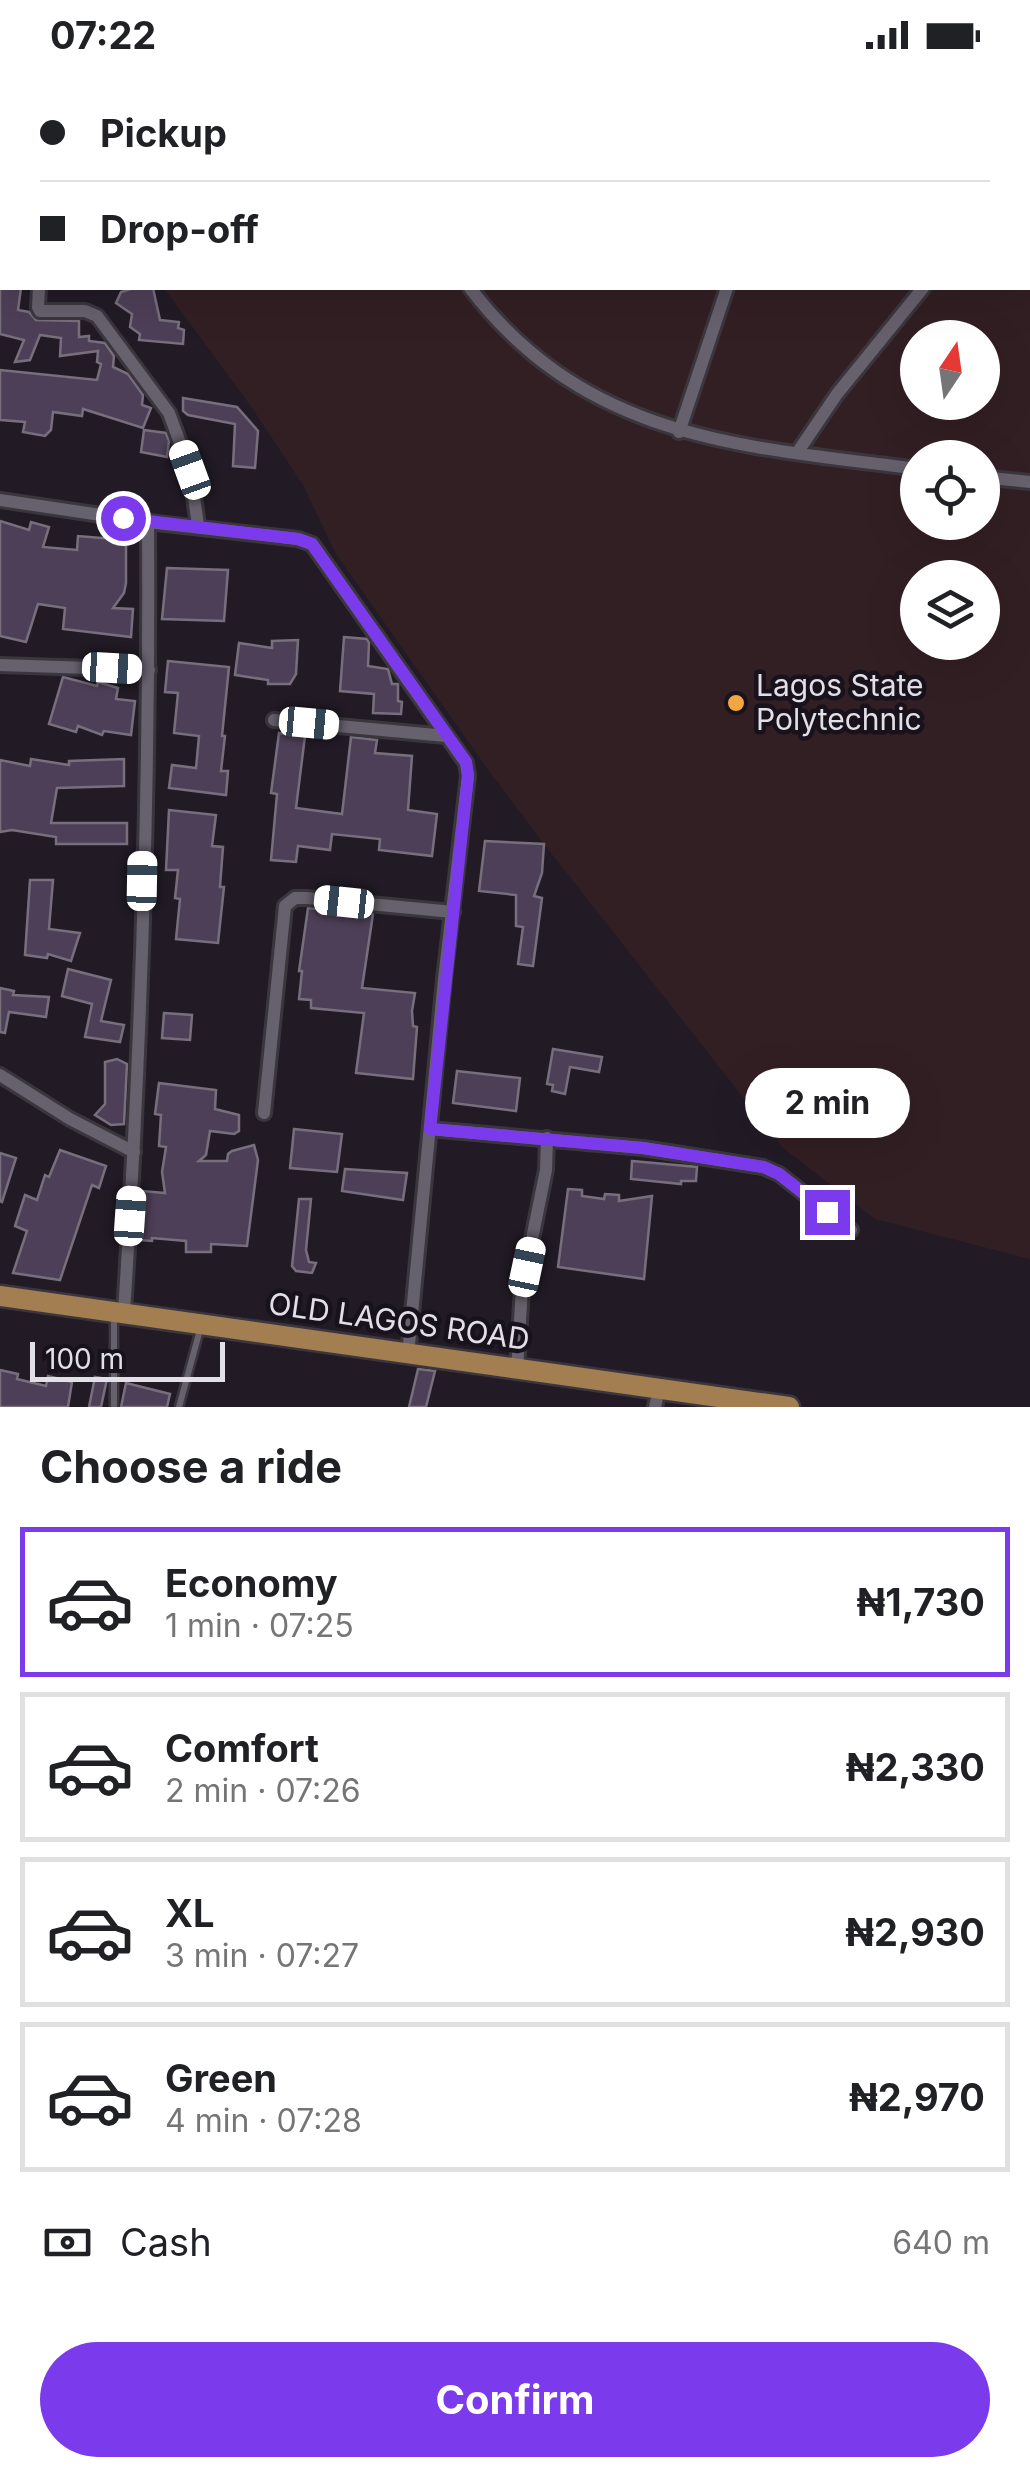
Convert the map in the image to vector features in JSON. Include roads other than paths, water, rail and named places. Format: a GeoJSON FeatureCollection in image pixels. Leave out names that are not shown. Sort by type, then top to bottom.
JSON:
{"type":"FeatureCollection","features":[{"type":"Feature","properties":{"kind":"main road","name":"OLD LAGOS ROAD"},"geometry":{"type":"LineString","coordinates":[[0,1296],[518,1370],[657,1398],[789,1407]]}},
{"type":"Feature","properties":{"kind":"street"},"geometry":{"type":"LineString","coordinates":[[39,290],[40,311],[85,311],[97,316],[169,412],[190,470],[198,526]]}},
{"type":"Feature","properties":{"kind":"street"},"geometry":{"type":"LineString","coordinates":[[472,290],[528,348],[612,407],[679,432],[900,467]]}},
{"type":"Feature","properties":{"kind":"street"},"geometry":{"type":"LineString","coordinates":[[679,432],[726,290]]}},
{"type":"Feature","properties":{"kind":"street"},"geometry":{"type":"LineString","coordinates":[[796,453],[837,394],[921,290]]}},
{"type":"Feature","properties":{"kind":"street"},"geometry":{"type":"LineString","coordinates":[[1000,479],[1030,482]]}},
{"type":"Feature","properties":{"kind":"street"},"geometry":{"type":"LineString","coordinates":[[0,500],[312,544],[466,762],[468,776],[408,1355]]}},
{"type":"Feature","properties":{"kind":"street"},"geometry":{"type":"LineString","coordinates":[[119,1312],[134,1152],[149,670],[148,522]]}},
{"type":"Feature","properties":{"kind":"street"},"geometry":{"type":"LineString","coordinates":[[0,666],[149,670]]}},
{"type":"Feature","properties":{"kind":"street"},"geometry":{"type":"LineString","coordinates":[[274,720],[446,736]]}},
{"type":"Feature","properties":{"kind":"street"},"geometry":{"type":"LineString","coordinates":[[264,1113],[285,906],[295,898],[307,898],[453,912]]}},
{"type":"Feature","properties":{"kind":"street"},"geometry":{"type":"LineString","coordinates":[[0,1075],[70,1120],[134,1152]]}},
{"type":"Feature","properties":{"kind":"street"},"geometry":{"type":"LineString","coordinates":[[430,1129],[709,1157],[772,1170],[851,1230]]}},
{"type":"Feature","properties":{"kind":"street"},"geometry":{"type":"LineString","coordinates":[[518,1370],[522,1288],[546,1170],[547,1138]]}},
{"type":"Feature","properties":{"kind":"lane"},"geometry":{"type":"LineString","coordinates":[[114,1407],[119,1312]]}},
{"type":"Feature","properties":{"kind":"lane"},"geometry":{"type":"LineString","coordinates":[[179,1407],[202,1325]]}},
{"type":"Feature","properties":{"kind":"place","name":"Lagos State Polytechnic"},"geometry":{"type":"Point","coordinates":[736,703]}}]}
